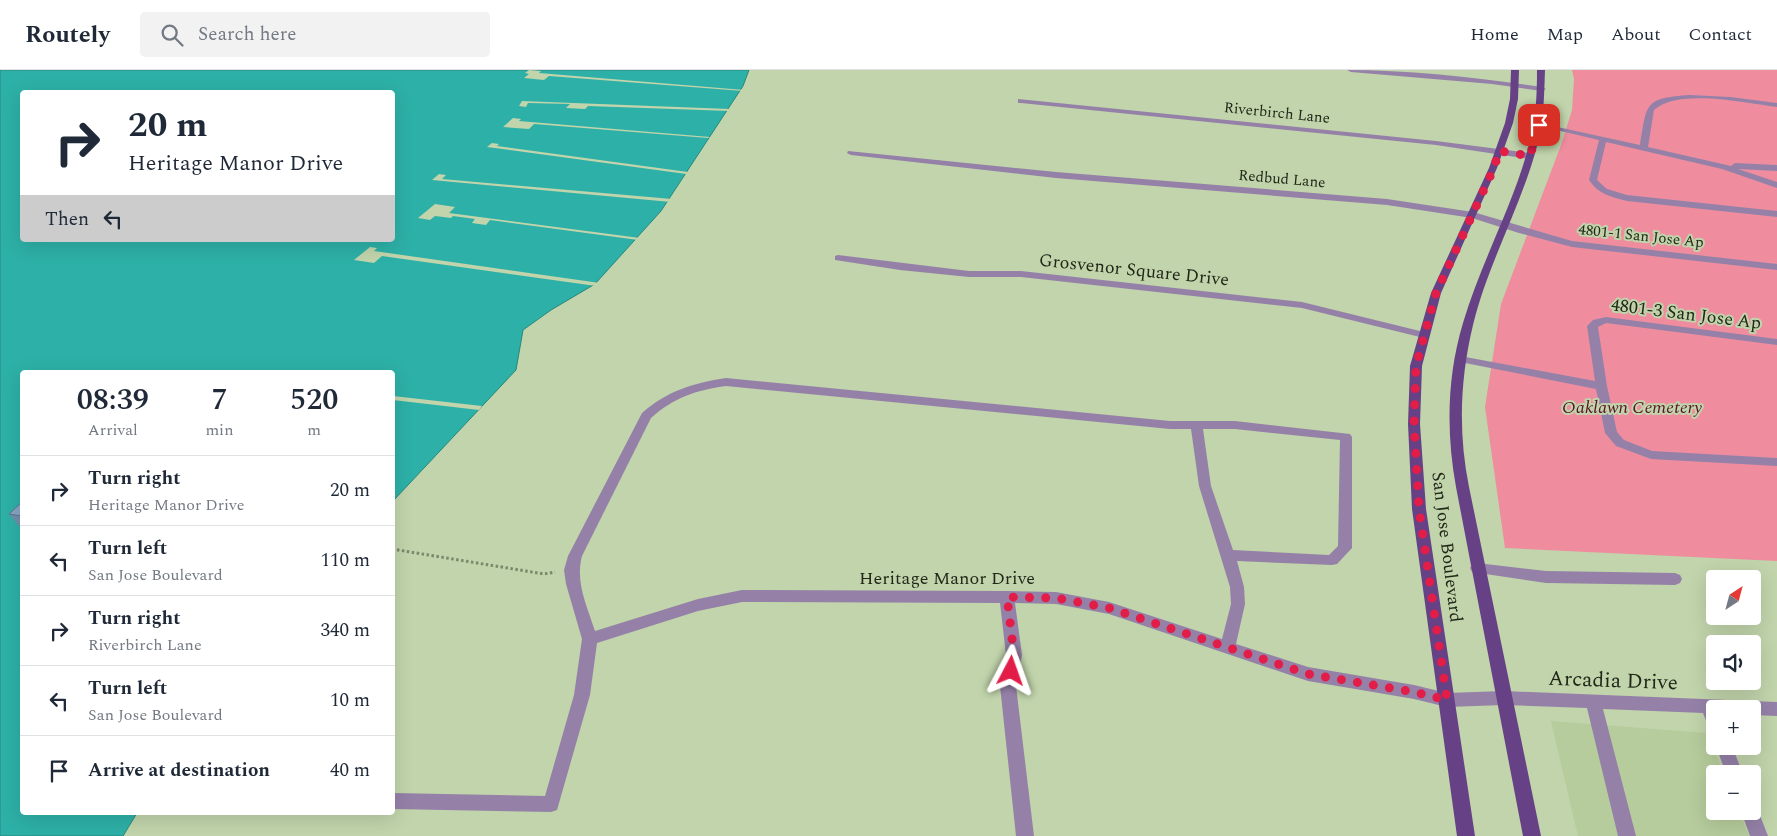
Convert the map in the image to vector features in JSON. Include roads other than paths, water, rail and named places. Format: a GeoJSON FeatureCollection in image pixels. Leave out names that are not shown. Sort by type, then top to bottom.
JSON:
{"type":"FeatureCollection","features":[{"type":"Feature","properties":{"kind":"main road","name":"San Jose Boulevard"},"geometry":{"type":"LineString","coordinates":[[1466,836],[1419,509],[1414,424],[1416,366],[1436,293],[1472,215],[1509,123],[1515,86],[1515,70]]}},
{"type":"Feature","properties":{"kind":"main road","name":"San Jose Boulevard"},"geometry":{"type":"LineString","coordinates":[[1532,836],[1478,568],[1456,447],[1456,397],[1460,359],[1470,312],[1530,156],[1539,125],[1542,89],[1541,70]]}},
{"type":"Feature","properties":{"kind":"street"},"geometry":{"type":"LineString","coordinates":[[1351,70],[1542,89]]}},
{"type":"Feature","properties":{"kind":"street"},"geometry":{"type":"LineString","coordinates":[[1644,148],[1650,109],[1653,104],[1660,100],[1692,97],[1777,104]]}},
{"type":"Feature","properties":{"kind":"street","name":"Riverbirch Lane"},"geometry":{"type":"LineString","coordinates":[[1021,101],[1499,151],[1530,156]]}},
{"type":"Feature","properties":{"kind":"street"},"geometry":{"type":"LineString","coordinates":[[1539,125],[1725,166],[1777,185]]}},
{"type":"Feature","properties":{"kind":"street"},"geometry":{"type":"LineString","coordinates":[[1603,139],[1592,180],[1598,187],[1609,194],[1627,198],[1777,214]]}},
{"type":"Feature","properties":{"kind":"street","name":"Redbud Lane"},"geometry":{"type":"LineString","coordinates":[[851,153],[1056,175],[1359,199],[1472,215],[1504,225]]}},
{"type":"Feature","properties":{"kind":"street"},"geometry":{"type":"LineString","coordinates":[[1725,166],[1777,168]]}},
{"type":"Feature","properties":{"kind":"street","name":"4801-1 San Jose Ap"},"geometry":{"type":"LineString","coordinates":[[1504,225],[1572,244],[1777,267]]}},
{"type":"Feature","properties":{"kind":"street","name":"Grosvenor Square Drive"},"geometry":{"type":"LineString","coordinates":[[838,258],[969,274],[1021,274],[1302,305],[1424,335]]}},
{"type":"Feature","properties":{"kind":"street","name":"4801-3 San Jose Ap"},"geometry":{"type":"LineString","coordinates":[[1601,386],[1592,326],[1597,322],[1606,320],[1777,342]]}},
{"type":"Feature","properties":{"kind":"street"},"geometry":{"type":"LineString","coordinates":[[1460,359],[1601,386],[1611,433],[1620,443],[1637,451],[1651,455],[1777,462]]}},
{"type":"Feature","properties":{"kind":"street"},"geometry":{"type":"LineString","coordinates":[[395,801],[551,804],[582,695],[590,639],[573,584],[572,570],[576,556],[646,416],[661,402],[679,392],[701,385],[726,382],[1170,426],[1196,424],[1236,425],[1346,437],[1345,548],[1332,560],[1228,555]]}},
{"type":"Feature","properties":{"kind":"street"},"geometry":{"type":"LineString","coordinates":[[1196,424],[1205,486],[1237,587],[1238,604],[1228,647]]}},
{"type":"Feature","properties":{"kind":"street"},"geometry":{"type":"LineString","coordinates":[[1478,568],[1546,577],[1675,580]]}},
{"type":"Feature","properties":{"kind":"street","name":"Heritage Manor Drive"},"geometry":{"type":"LineString","coordinates":[[590,639],[698,605],[742,596],[1056,598],[1109,608],[1308,674],[1414,692],[1447,700]]}},
{"type":"Feature","properties":{"kind":"street"},"geometry":{"type":"LineString","coordinates":[[1007,597],[1014,655],[1008,686],[1025,836]]}},
{"type":"Feature","properties":{"kind":"street","name":"Arcadia Drive"},"geometry":{"type":"LineString","coordinates":[[1447,700],[1504,698],[1706,706]]}},
{"type":"Feature","properties":{"kind":"street"},"geometry":{"type":"LineString","coordinates":[[1593,701],[1627,836]]}},
{"type":"Feature","properties":{"kind":"street","name":"Arcadia Drive"},"geometry":{"type":"LineString","coordinates":[[1761,708],[1777,709]]}},
{"type":"Feature","properties":{"kind":"street"},"geometry":{"type":"LineString","coordinates":[[1753,820],[1759,836]]}},
{"type":"Feature","properties":{"kind":"water"},"geometry":{"type":"Polygon","coordinates":[[[0,70],[749,70],[743,86],[661,211],[595,284],[551,310],[523,330],[516,370],[395,499],[395,370],[20,370],[20,815],[136,815],[123,836],[0,836],[0,70]]]}},
{"type":"Feature","properties":{"kind":"park label","name":"Oaklawn Cemetery"},"geometry":{"type":"Point","coordinates":[1632,407]}}]}
